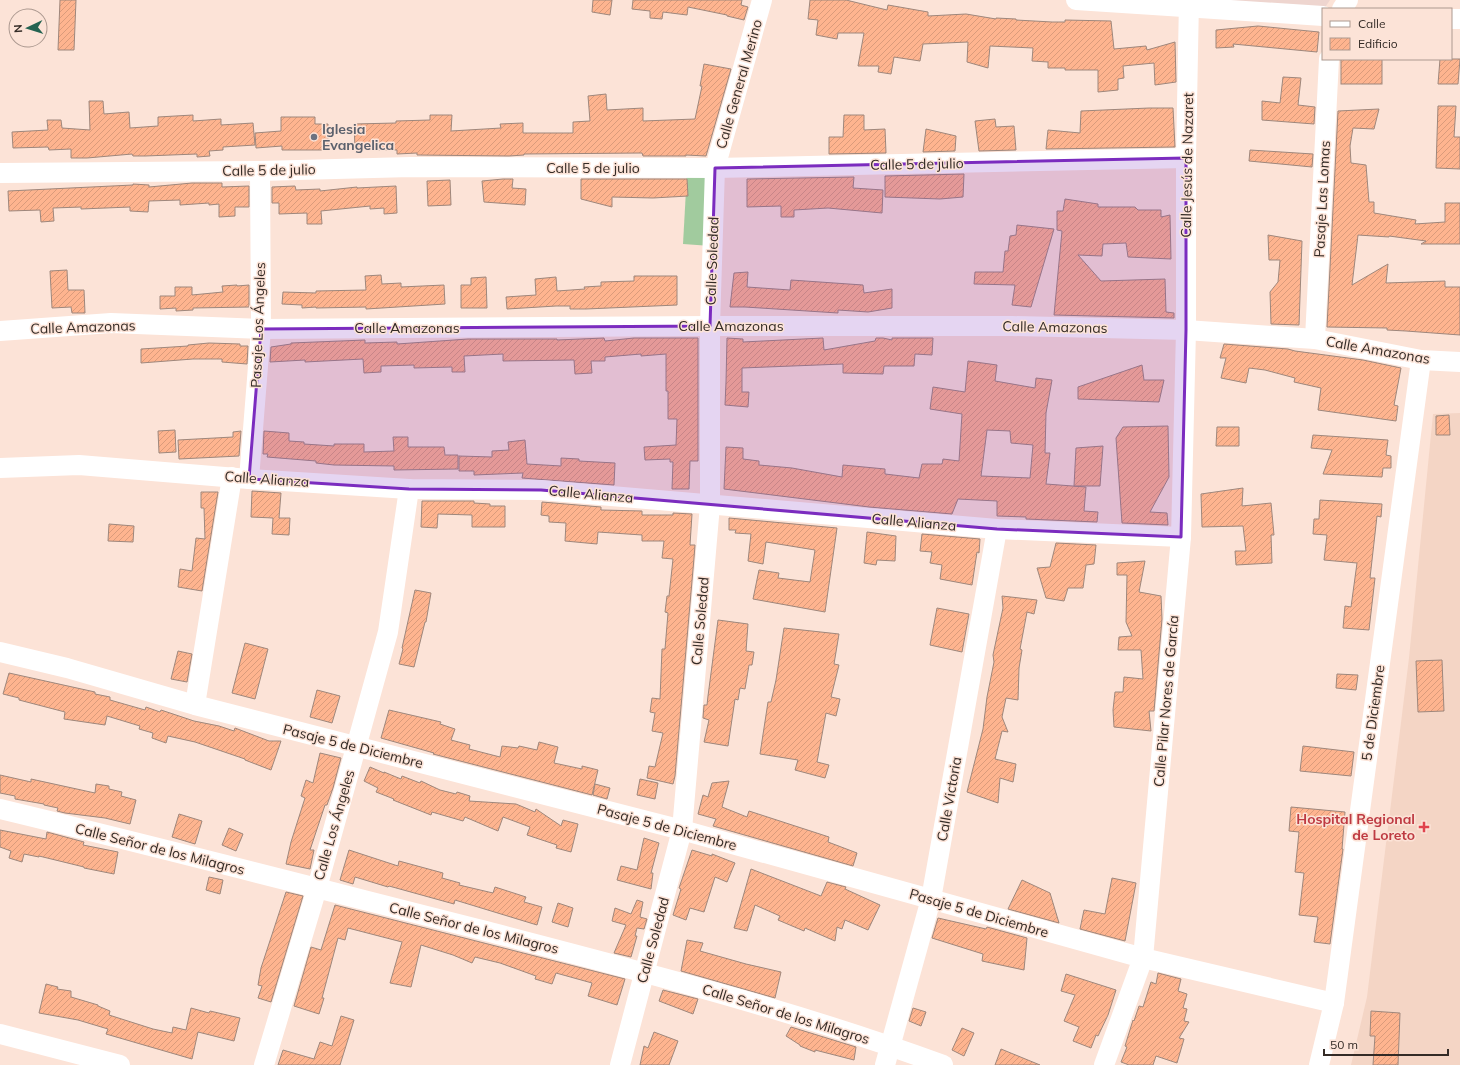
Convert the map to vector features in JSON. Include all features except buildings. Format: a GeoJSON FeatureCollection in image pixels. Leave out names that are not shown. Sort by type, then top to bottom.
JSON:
{"type":"FeatureCollection","features":[{"type":"Feature","properties":{"kind":"street","name":"Calle General Merino"},"geometry":{"type":"LineString","coordinates":[[715,168],[762,0]]}},
{"type":"Feature","properties":{"kind":"street"},"geometry":{"type":"LineString","coordinates":[[1076,0],[1189,4],[1322,16]]}},
{"type":"Feature","properties":{"kind":"street","name":"Calle Jesús de Nazaret"},"geometry":{"type":"LineString","coordinates":[[1186,330],[1186,158],[1189,4]]}},
{"type":"Feature","properties":{"kind":"street","name":"Pasaje Las Lomas"},"geometry":{"type":"LineString","coordinates":[[1315,339],[1329,60]]}},
{"type":"Feature","properties":{"kind":"street","name":"Calle 5 de julio"},"geometry":{"type":"LineString","coordinates":[[0,173],[411,167],[715,168],[1186,158]]}},
{"type":"Feature","properties":{"kind":"street","name":"Calle Soledad"},"geometry":{"type":"LineString","coordinates":[[620,1065],[682,830],[710,505],[710,326],[715,168]]}},
{"type":"Feature","properties":{"kind":"street","name":"Pasaje Los Ángeles"},"geometry":{"type":"LineString","coordinates":[[195,705],[241,478],[261,329],[260,170]]}},
{"type":"Feature","properties":{"kind":"street","name":"Calle Amazonas"},"geometry":{"type":"LineString","coordinates":[[0,331],[111,323],[261,329],[710,326],[1012,326],[1186,330],[1315,339],[1421,360],[1460,362]]}},
{"type":"Feature","properties":{"kind":"street","name":"Calle Pilar Nores de García"},"geometry":{"type":"LineString","coordinates":[[1104,1065],[1144,958],[1181,537],[1186,330]]}},
{"type":"Feature","properties":{"kind":"street","name":"5 de Diciembre"},"geometry":{"type":"LineString","coordinates":[[1319,1065],[1334,1002],[1421,360]]}},
{"type":"Feature","properties":{"kind":"street","name":"Calle Alianza"},"geometry":{"type":"LineString","coordinates":[[0,468],[79,464],[241,478],[409,489],[541,490],[997,529],[1181,537]]}},
{"type":"Feature","properties":{"kind":"street","name":"Calle Los Ángeles"},"geometry":{"type":"LineString","coordinates":[[264,1065],[317,888],[388,632],[409,489]]}},
{"type":"Feature","properties":{"kind":"street","name":"Calle Victoria"},"geometry":{"type":"LineString","coordinates":[[885,1065],[930,899],[997,529]]}},
{"type":"Feature","properties":{"kind":"street","name":"Pasaje 5 de Diciembre"},"geometry":{"type":"LineString","coordinates":[[0,652],[68,668],[195,705],[682,830],[1144,958],[1334,1002]]}},
{"type":"Feature","properties":{"kind":"street","name":"Calle Señor de los Milagros"},"geometry":{"type":"LineString","coordinates":[[0,809],[644,972],[784,1012],[891,1046],[943,1065]]}},
{"type":"Feature","properties":{"kind":"street"},"geometry":{"type":"LineString","coordinates":[[0,1034],[120,1065]]}},
{"type":"Feature","properties":{"kind":"highlighted area"},"geometry":{"type":"Polygon","coordinates":[[[1186,158],[1186,330],[1181,537],[997,529],[541,490],[409,489],[249,479],[261,329],[710,326],[715,168],[1186,158]]]}},
{"type":"Feature","properties":{"kind":"shaded area"},"geometry":{"type":"Polygon","coordinates":[[[1210,0],[1330,0],[1325,8],[1210,0]]]}},
{"type":"Feature","properties":{"kind":"shaded area","name":"Hospital Regional de Loreto"},"geometry":{"type":"Polygon","coordinates":[[[1460,413],[1460,1065],[1351,1065],[1367,997],[1409,658],[1433,414],[1460,413]]]}},
{"type":"Feature","properties":{"kind":"green space"},"geometry":{"type":"Polygon","coordinates":[[[687,172],[714,173],[711,246],[683,244],[687,172]]]}},
{"type":"Feature","properties":{"kind":"place","name":"Iglesia Evangelica"},"geometry":{"type":"Point","coordinates":[314,137]}},
{"type":"Feature","properties":{"kind":"place","name":"Hospital Regional de Loreto"},"geometry":{"type":"Point","coordinates":[1424,827]}}]}
